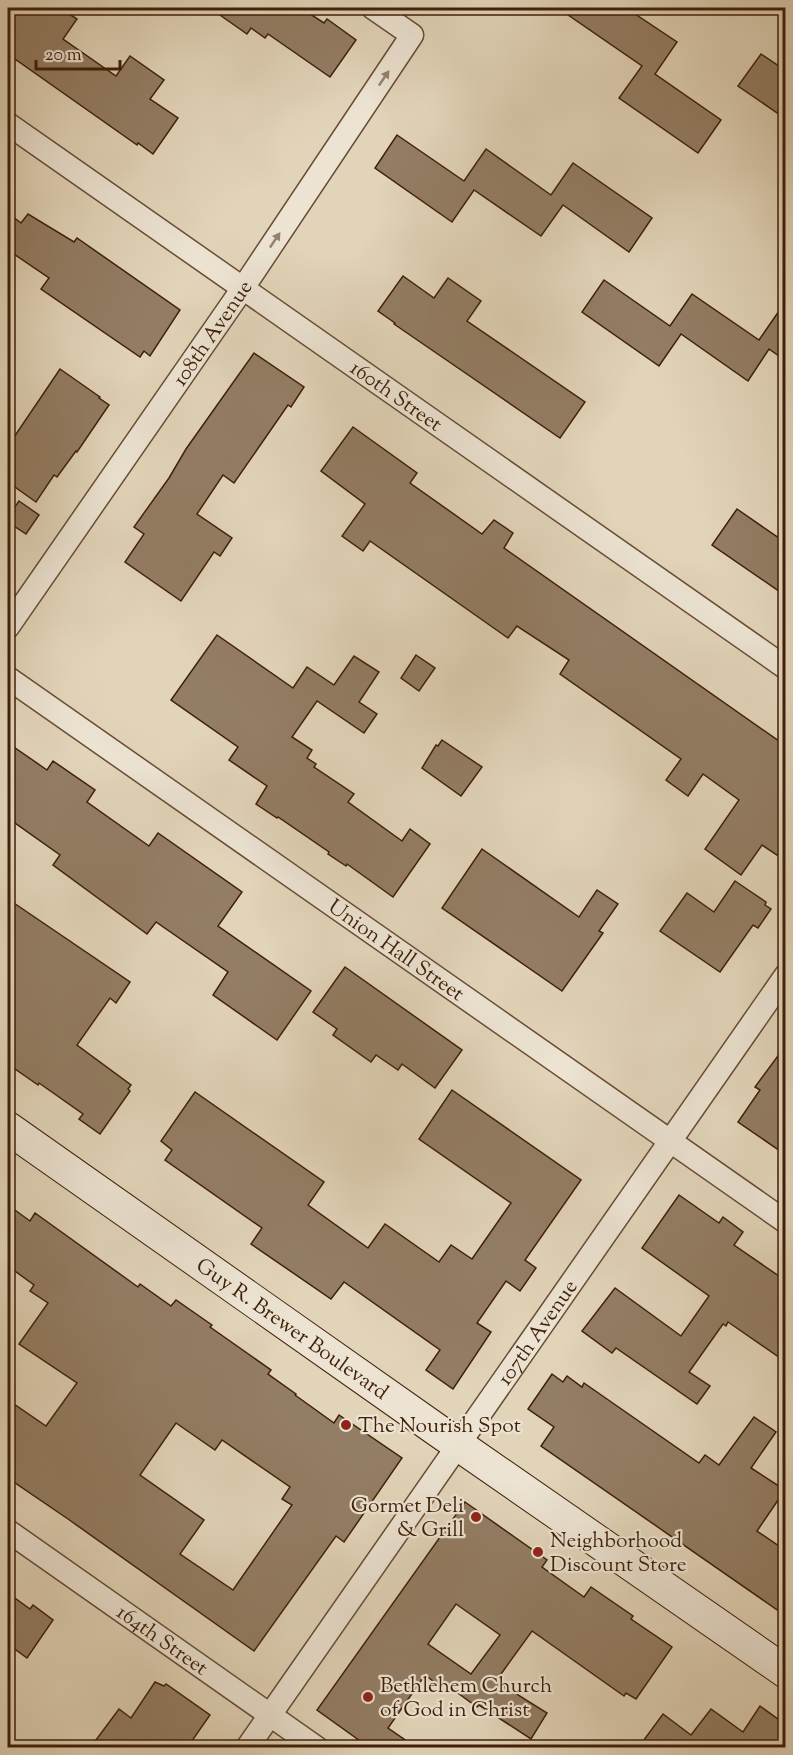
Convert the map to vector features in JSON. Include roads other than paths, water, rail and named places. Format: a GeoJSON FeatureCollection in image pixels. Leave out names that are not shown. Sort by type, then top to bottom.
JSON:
{"type":"FeatureCollection","features":[{"type":"Feature","properties":{"kind":"main road","name":"Guy R. Brewer Boulevard"},"geometry":{"type":"LineString","coordinates":[[8,1128],[786,1672]]}},
{"type":"Feature","properties":{"kind":"street","name":"108th Avenue"},"geometry":{"type":"LineString","coordinates":[[8,627],[243,288],[412,35],[373,8]]}},
{"type":"Feature","properties":{"kind":"street","name":"160th Street"},"geometry":{"type":"LineString","coordinates":[[8,124],[786,668]]}},
{"type":"Feature","properties":{"kind":"street","name":"Union Hall Street"},"geometry":{"type":"LineString","coordinates":[[8,678],[786,1222]]}},
{"type":"Feature","properties":{"kind":"street","name":"107th Avenue"},"geometry":{"type":"LineString","coordinates":[[247,1748],[786,975]]}},
{"type":"Feature","properties":{"kind":"street","name":"164th Street"},"geometry":{"type":"LineString","coordinates":[[8,1531],[317,1748]]}},
{"type":"Feature","properties":{"kind":"place","name":"The Nourish Spot"},"geometry":{"type":"Point","coordinates":[346,1425]}},
{"type":"Feature","properties":{"kind":"place","name":"Gormet Deli & Grill"},"geometry":{"type":"Point","coordinates":[476,1517]}},
{"type":"Feature","properties":{"kind":"place","name":"Neighborhood Discount Store"},"geometry":{"type":"Point","coordinates":[538,1552]}},
{"type":"Feature","properties":{"kind":"place","name":"Bethlehem Church of God in Christ"},"geometry":{"type":"Point","coordinates":[368,1697]}}]}
